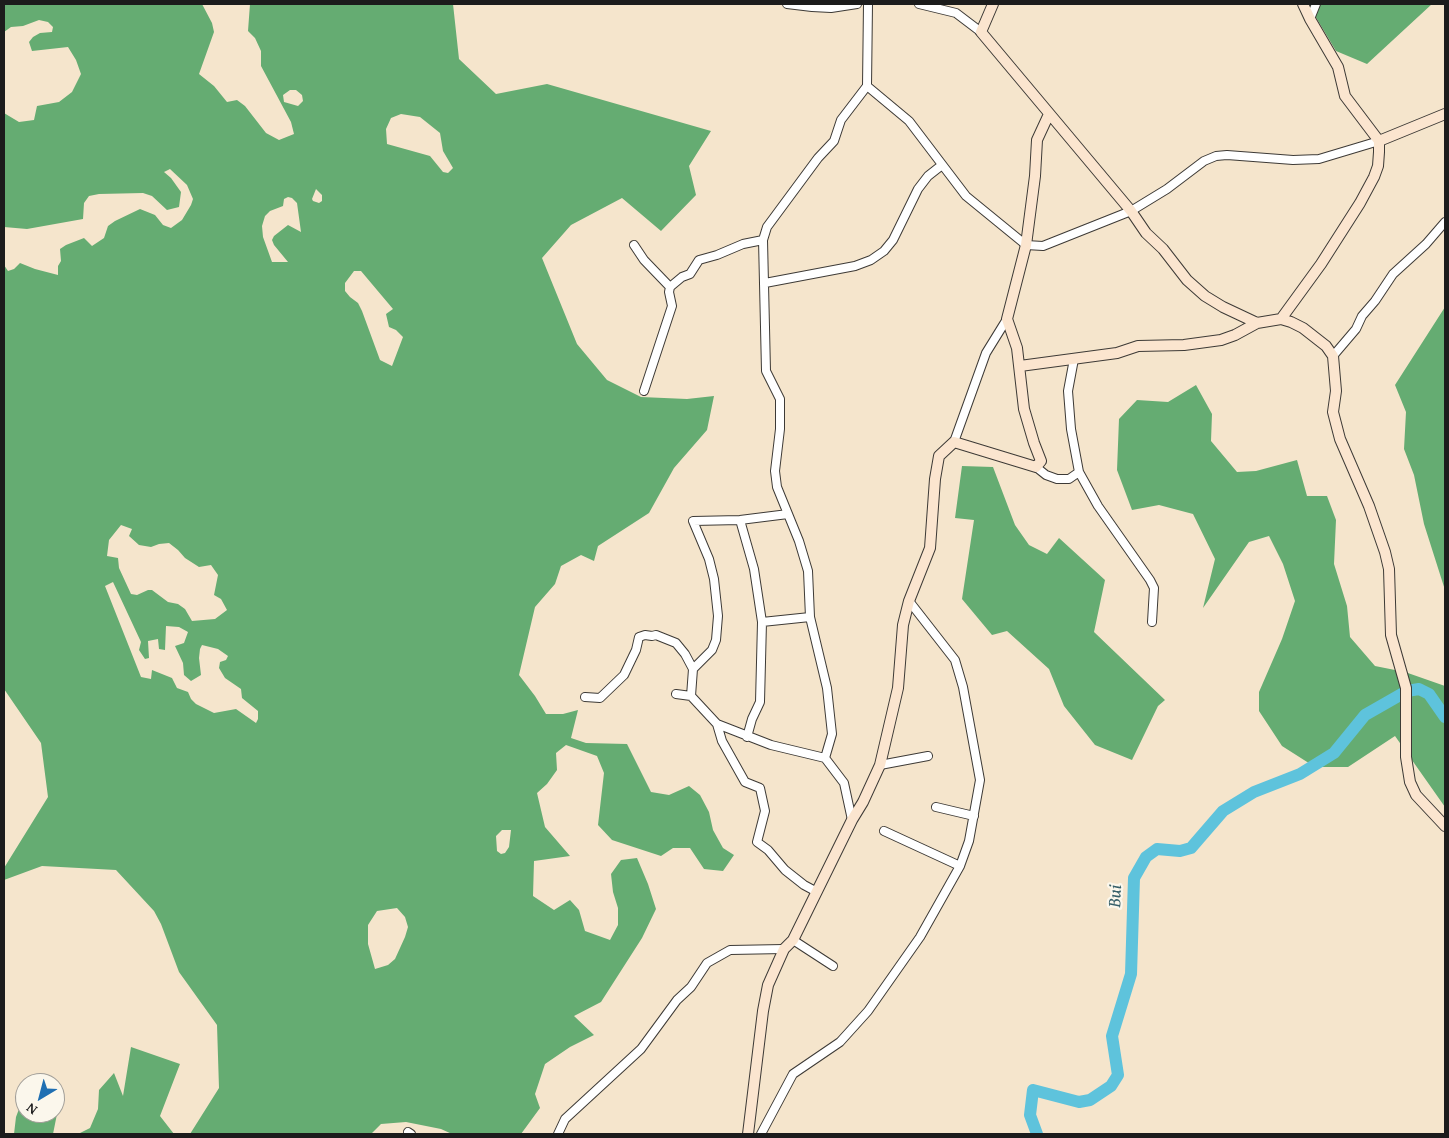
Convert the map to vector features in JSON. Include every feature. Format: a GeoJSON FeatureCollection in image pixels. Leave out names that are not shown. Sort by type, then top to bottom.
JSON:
{"type":"FeatureCollection","features":[{"type":"Feature","properties":{"kind":"street"},"geometry":{"type":"LineString","coordinates":[[787,4],[831,8],[857,4]]}},
{"type":"Feature","properties":{"kind":"street"},"geometry":{"type":"LineString","coordinates":[[825,758],[832,734],[827,688],[810,617],[808,571],[799,541],[777,487],[775,471],[780,429],[780,399],[766,372],[763,240],[767,227],[818,158],[834,141],[841,120],[866,86],[868,4]]}},
{"type":"Feature","properties":{"kind":"street"},"geometry":{"type":"LineString","coordinates":[[919,4],[956,13],[981,32],[1131,211],[1146,233],[1163,249],[1187,280],[1211,299],[1257,323]]}},
{"type":"Feature","properties":{"kind":"street"},"geometry":{"type":"LineString","coordinates":[[981,32],[993,4]]}},
{"type":"Feature","properties":{"kind":"street"},"geometry":{"type":"LineString","coordinates":[[1280,319],[1321,264],[1360,203],[1378,166],[1379,141],[1345,96],[1338,68],[1303,4]]}},
{"type":"Feature","properties":{"kind":"street"},"geometry":{"type":"LineString","coordinates":[[1310,19],[1316,4]]}},
{"type":"Feature","properties":{"kind":"street"},"geometry":{"type":"LineString","coordinates":[[866,86],[909,121],[966,196],[1026,245],[1043,246],[1131,211],[1167,189],[1204,161],[1216,156],[1227,155],[1293,160],[1319,159],[1379,141],[1445,114]]}},
{"type":"Feature","properties":{"kind":"street"},"geometry":{"type":"LineString","coordinates":[[748,1134],[762,1011],[768,985],[784,949],[793,940],[880,765],[898,688],[903,625],[909,601],[930,548],[935,480],[939,456],[954,442],[986,353],[1007,318],[1026,245],[1035,176],[1037,140],[1049,114]]}},
{"type":"Feature","properties":{"kind":"street"},"geometry":{"type":"LineString","coordinates":[[765,283],[855,266],[871,260],[884,251],[893,240],[918,189],[928,176],[942,165]]}},
{"type":"Feature","properties":{"kind":"street"},"geometry":{"type":"LineString","coordinates":[[1333,356],[1356,329],[1362,316],[1375,301],[1393,274],[1426,244],[1445,222]]}},
{"type":"Feature","properties":{"kind":"street"},"geometry":{"type":"LineString","coordinates":[[644,390],[672,306],[669,292],[670,287],[690,274],[699,260],[743,244],[763,240]]}},
{"type":"Feature","properties":{"kind":"street"},"geometry":{"type":"LineString","coordinates":[[634,245],[644,260],[670,287]]}},
{"type":"Feature","properties":{"kind":"street"},"geometry":{"type":"LineString","coordinates":[[1007,318],[1017,348],[1024,409],[1041,461],[1036,467]]}},
{"type":"Feature","properties":{"kind":"street"},"geometry":{"type":"LineString","coordinates":[[1020,366],[1117,352],[1138,346],[1184,345],[1220,340],[1235,335],[1257,323],[1280,319],[1303,328],[1326,346],[1333,356],[1336,391],[1333,412],[1340,439],[1358,479],[1385,552],[1389,569],[1390,635],[1406,694],[1406,758],[1410,782],[1416,795],[1445,826]]}},
{"type":"Feature","properties":{"kind":"street"},"geometry":{"type":"LineString","coordinates":[[1074,359],[1068,390],[1071,429],[1079,472],[1098,506],[1154,588],[1152,622]]}},
{"type":"Feature","properties":{"kind":"street"},"geometry":{"type":"LineString","coordinates":[[954,442],[1036,467],[1046,476],[1057,480],[1069,479],[1079,472]]}},
{"type":"Feature","properties":{"kind":"street"},"geometry":{"type":"LineString","coordinates":[[693,669],[712,650],[716,640],[718,616],[714,579],[709,559],[693,521],[740,520],[788,514]]}},
{"type":"Feature","properties":{"kind":"street"},"geometry":{"type":"LineString","coordinates":[[740,520],[754,569],[762,622],[760,702],[747,736]]}},
{"type":"Feature","properties":{"kind":"street"},"geometry":{"type":"LineString","coordinates":[[761,1134],[793,1074],[840,1042],[868,1011],[920,937],[960,866],[969,841],[980,780],[963,687],[955,660],[909,601]]}},
{"type":"Feature","properties":{"kind":"street"},"geometry":{"type":"LineString","coordinates":[[762,622],[810,617]]}},
{"type":"Feature","properties":{"kind":"street"},"geometry":{"type":"LineString","coordinates":[[585,697],[600,698],[624,675],[636,650],[639,638],[645,635],[660,635],[676,643],[685,654],[693,669],[691,696]]}},
{"type":"Feature","properties":{"kind":"street"},"geometry":{"type":"LineString","coordinates":[[676,694],[691,696],[717,724],[795,752],[825,758],[844,783],[852,820]]}},
{"type":"Feature","properties":{"kind":"street"},"geometry":{"type":"LineString","coordinates":[[717,724],[722,741],[745,782],[760,788],[765,811],[757,842],[768,850],[785,870],[804,885],[817,892]]}},
{"type":"Feature","properties":{"kind":"street"},"geometry":{"type":"LineString","coordinates":[[880,765],[928,756]]}},
{"type":"Feature","properties":{"kind":"street"},"geometry":{"type":"LineString","coordinates":[[936,807],[974,816]]}},
{"type":"Feature","properties":{"kind":"street"},"geometry":{"type":"LineString","coordinates":[[884,831],[960,866]]}},
{"type":"Feature","properties":{"kind":"street"},"geometry":{"type":"LineString","coordinates":[[793,940],[833,966]]}},
{"type":"Feature","properties":{"kind":"street"},"geometry":{"type":"LineString","coordinates":[[558,1134],[566,1119],[641,1049],[676,1000],[691,987],[707,962],[730,950],[784,949]]}},
{"type":"Feature","properties":{"kind":"green space"},"geometry":{"type":"Polygon","coordinates":[[[4,4],[202,4],[212,23],[214,32],[199,74],[214,86],[227,102],[237,100],[245,106],[266,133],[279,140],[294,134],[291,122],[261,66],[261,51],[255,38],[248,31],[250,4],[453,4],[459,59],[496,94],[547,84],[711,131],[689,166],[696,195],[661,231],[622,198],[571,225],[542,258],[577,344],[607,380],[641,397],[687,399],[714,396],[707,430],[674,468],[649,513],[598,546],[594,561],[581,555],[561,566],[555,584],[535,607],[519,675],[546,714],[563,714],[578,710],[571,738],[586,743],[627,744],[651,792],[669,795],[689,786],[700,795],[709,812],[713,830],[723,848],[734,855],[723,871],[704,869],[690,848],[673,848],[661,856],[612,840],[598,825],[604,773],[597,756],[566,745],[556,753],[557,770],[547,784],[537,793],[545,827],[570,856],[534,861],[533,896],[554,910],[570,900],[579,910],[585,931],[610,940],[618,925],[618,908],[613,892],[611,874],[621,860],[637,858],[656,909],[642,938],[601,1002],[574,1016],[594,1035],[570,1047],[545,1064],[535,1094],[540,1108],[521,1134],[452,1134],[441,1129],[406,1122],[381,1124],[371,1134],[190,1134],[219,1088],[217,1025],[179,972],[161,924],[154,911],[116,870],[42,866],[4,880],[4,868],[48,797],[41,743],[4,689],[4,265],[8,271],[14,269],[20,263],[58,275],[58,266],[61,261],[60,249],[66,245],[84,238],[92,246],[104,238],[108,226],[140,209],[155,215],[163,225],[171,228],[182,220],[193,199],[187,185],[170,169],[164,172],[181,192],[179,207],[167,210],[152,196],[143,193],[99,194],[89,196],[84,203],[83,219],[27,229],[4,227],[4,113],[19,122],[34,120],[37,106],[59,102],[72,92],[81,74],[76,60],[68,47],[32,51],[29,42],[33,37],[40,33],[52,32],[53,27],[48,22],[39,20],[23,26],[11,27],[4,32],[4,4]],[[290,90],[283,95],[284,102],[298,106],[303,101],[302,95],[296,90],[290,90]],[[401,114],[391,118],[386,129],[387,144],[430,156],[443,172],[448,173],[453,168],[443,151],[440,133],[420,117],[401,114]],[[316,189],[312,199],[319,203],[322,201],[322,195],[316,189]],[[288,197],[284,199],[283,206],[270,211],[265,216],[262,226],[263,237],[272,262],[288,262],[274,245],[272,240],[274,236],[288,225],[301,232],[297,203],[288,197]],[[354,271],[345,283],[345,291],[358,303],[380,360],[392,366],[403,337],[396,330],[389,327],[386,314],[393,309],[361,271],[354,271]],[[121,525],[109,540],[107,556],[118,558],[119,568],[131,594],[137,595],[152,590],[168,602],[178,604],[185,609],[192,621],[215,619],[227,610],[221,599],[214,595],[218,575],[211,565],[199,567],[185,558],[169,543],[151,547],[139,545],[129,536],[132,529],[121,525]],[[113,582],[105,586],[141,677],[151,679],[152,670],[172,678],[177,688],[188,692],[196,704],[214,713],[236,709],[256,723],[258,719],[258,711],[242,698],[241,689],[225,678],[219,668],[220,662],[226,660],[228,656],[218,649],[202,645],[199,658],[201,675],[191,681],[184,675],[183,663],[175,646],[184,643],[188,632],[179,627],[166,626],[165,650],[159,649],[158,639],[148,641],[149,658],[145,659],[139,650],[141,642],[113,582]],[[502,830],[496,836],[497,851],[501,854],[505,853],[509,847],[511,830],[502,830]],[[397,908],[377,911],[368,925],[368,944],[375,969],[388,965],[395,959],[408,927],[405,917],[397,908]]]}},
{"type":"Feature","properties":{"kind":"green space"},"geometry":{"type":"Polygon","coordinates":[[[1308,4],[1432,4],[1367,64],[1336,51],[1308,4]]]}},
{"type":"Feature","properties":{"kind":"green space"},"geometry":{"type":"Polygon","coordinates":[[[1445,307],[1445,590],[1424,524],[1414,475],[1404,449],[1406,412],[1395,385],[1445,307]]]}},
{"type":"Feature","properties":{"kind":"green space"},"geometry":{"type":"Polygon","coordinates":[[[1196,385],[1212,414],[1211,441],[1237,472],[1256,471],[1297,460],[1307,496],[1327,496],[1336,520],[1334,564],[1347,606],[1350,637],[1375,666],[1405,672],[1445,686],[1445,807],[1395,736],[1348,767],[1315,767],[1282,746],[1259,711],[1259,692],[1282,639],[1295,601],[1283,564],[1269,536],[1249,542],[1203,608],[1215,559],[1193,514],[1159,505],[1132,510],[1117,470],[1119,419],[1137,400],[1168,402],[1196,385]]]}},
{"type":"Feature","properties":{"kind":"green space"},"geometry":{"type":"Polygon","coordinates":[[[962,466],[993,467],[1015,525],[1029,545],[1047,554],[1059,538],[1105,580],[1094,632],[1165,700],[1158,706],[1132,760],[1095,745],[1064,706],[1049,669],[1007,631],[992,635],[962,599],[974,520],[955,518],[962,466]]]}},
{"type":"Feature","properties":{"kind":"green space"},"geometry":{"type":"Polygon","coordinates":[[[131,1047],[180,1064],[160,1116],[174,1134],[78,1134],[90,1128],[98,1109],[99,1090],[114,1073],[123,1096],[131,1047]]]}},
{"type":"Feature","properties":{"kind":"green space"},"geometry":{"type":"Polygon","coordinates":[[[15,1123],[55,1123],[53,1134],[14,1134],[15,1123]]]}},
{"type":"Feature","properties":{"kind":"waterway","name":"Bui"},"geometry":{"type":"LineString","coordinates":[[1037,1134],[1030,1115],[1033,1090],[1079,1102],[1090,1100],[1111,1086],[1118,1075],[1112,1036],[1131,974],[1134,878],[1146,857],[1157,849],[1180,851],[1191,848],[1223,811],[1254,792],[1300,774],[1334,753],[1365,715],[1407,691],[1419,689],[1429,694],[1445,717]]}}]}
